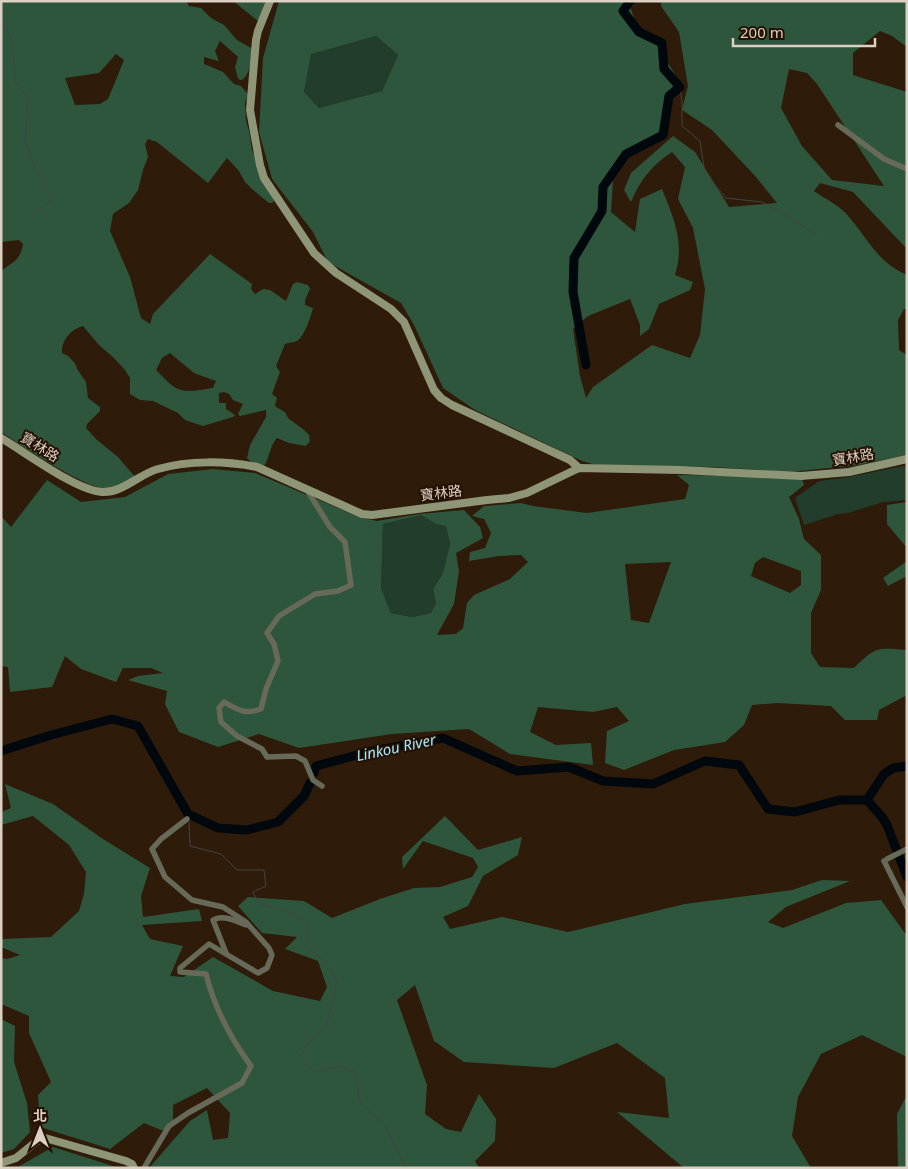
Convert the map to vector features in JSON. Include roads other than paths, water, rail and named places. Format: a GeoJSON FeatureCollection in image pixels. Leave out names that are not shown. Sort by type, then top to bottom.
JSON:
{"type":"FeatureCollection","features":[{"type":"Feature","properties":{"kind":"main road"},"geometry":{"type":"LineString","coordinates":[[270,1],[256,40],[250,110],[261,172],[274,196],[314,253],[336,273],[391,309],[404,322],[434,390],[441,398],[570,460],[579,468]]}},
{"type":"Feature","properties":{"kind":"main road","name":"寶林路"},"geometry":{"type":"LineString","coordinates":[[1,438],[69,480],[102,492],[116,490],[158,469],[196,463],[242,464],[257,467],[362,514],[372,515],[509,498],[526,493],[579,468],[681,470],[801,476],[849,472],[907,459]]}},
{"type":"Feature","properties":{"kind":"main road"},"geometry":{"type":"LineString","coordinates":[[1,1163],[16,1158],[37,1141],[45,1138],[126,1161],[132,1164],[134,1168]]}},
{"type":"Feature","properties":{"kind":"street"},"geometry":{"type":"LineString","coordinates":[[838,125],[884,159],[907,169]]}},
{"type":"Feature","properties":{"kind":"street"},"geometry":{"type":"LineString","coordinates":[[307,490],[330,527],[345,542],[351,585],[338,591],[315,594],[279,616],[268,633],[274,644],[278,660],[266,689],[261,709],[252,713],[243,712],[224,702],[219,708],[221,722],[237,736],[262,750],[267,757],[296,756],[305,761],[313,780],[322,786]]}},
{"type":"Feature","properties":{"kind":"street"},"geometry":{"type":"LineString","coordinates":[[144,1168],[169,1126],[188,1113],[242,1083],[252,1066],[244,1056],[216,1005],[206,974],[180,972],[180,968],[209,944],[258,972],[268,968],[272,955],[269,948],[246,922],[223,907],[192,900],[165,877],[152,848],[187,819]]}},
{"type":"Feature","properties":{"kind":"street"},"geometry":{"type":"LineString","coordinates":[[905,849],[886,860],[907,907]]}},
{"type":"Feature","properties":{"kind":"street"},"geometry":{"type":"LineString","coordinates":[[226,953],[213,920],[224,918],[250,926]]}},
{"type":"Feature","properties":{"kind":"waterway"},"geometry":{"type":"LineString","coordinates":[[586,365],[573,292],[574,258],[602,211],[603,187],[626,154],[663,135],[669,96],[680,87],[664,69],[662,43],[639,32],[623,11],[630,1]]}},
{"type":"Feature","properties":{"kind":"waterway"},"geometry":{"type":"LineString","coordinates":[[1,17],[13,44],[15,81],[28,99],[25,141],[35,167],[52,200],[41,210],[49,218]]}},
{"type":"Feature","properties":{"kind":"waterway"},"geometry":{"type":"LineString","coordinates":[[680,87],[682,126],[700,141],[705,174],[726,198],[762,202],[818,236]]}},
{"type":"Feature","properties":{"kind":"waterway","name":"Linkou River"},"geometry":{"type":"LineString","coordinates":[[1,751],[51,735],[112,719],[138,726],[188,814],[218,828],[247,830],[278,822],[304,796],[310,783]]}},
{"type":"Feature","properties":{"kind":"waterway","name":"Linkou River"},"geometry":{"type":"LineString","coordinates":[[314,773],[316,766],[368,752],[443,738],[517,771],[569,767],[603,781],[653,784],[705,761],[739,765],[768,809],[795,812],[839,800],[867,800],[887,825],[907,877]]}},
{"type":"Feature","properties":{"kind":"waterway"},"geometry":{"type":"LineString","coordinates":[[867,800],[884,774],[893,768],[907,766]]}},
{"type":"Feature","properties":{"kind":"waterway"},"geometry":{"type":"LineString","coordinates":[[189,823],[190,846],[221,854],[237,870],[264,870],[266,886],[253,892],[258,903],[285,911],[307,921],[307,946],[332,969],[337,981],[326,1028],[307,1045],[300,1057],[313,1071],[340,1067],[355,1072],[360,1102],[386,1126],[405,1168]]}}]}
